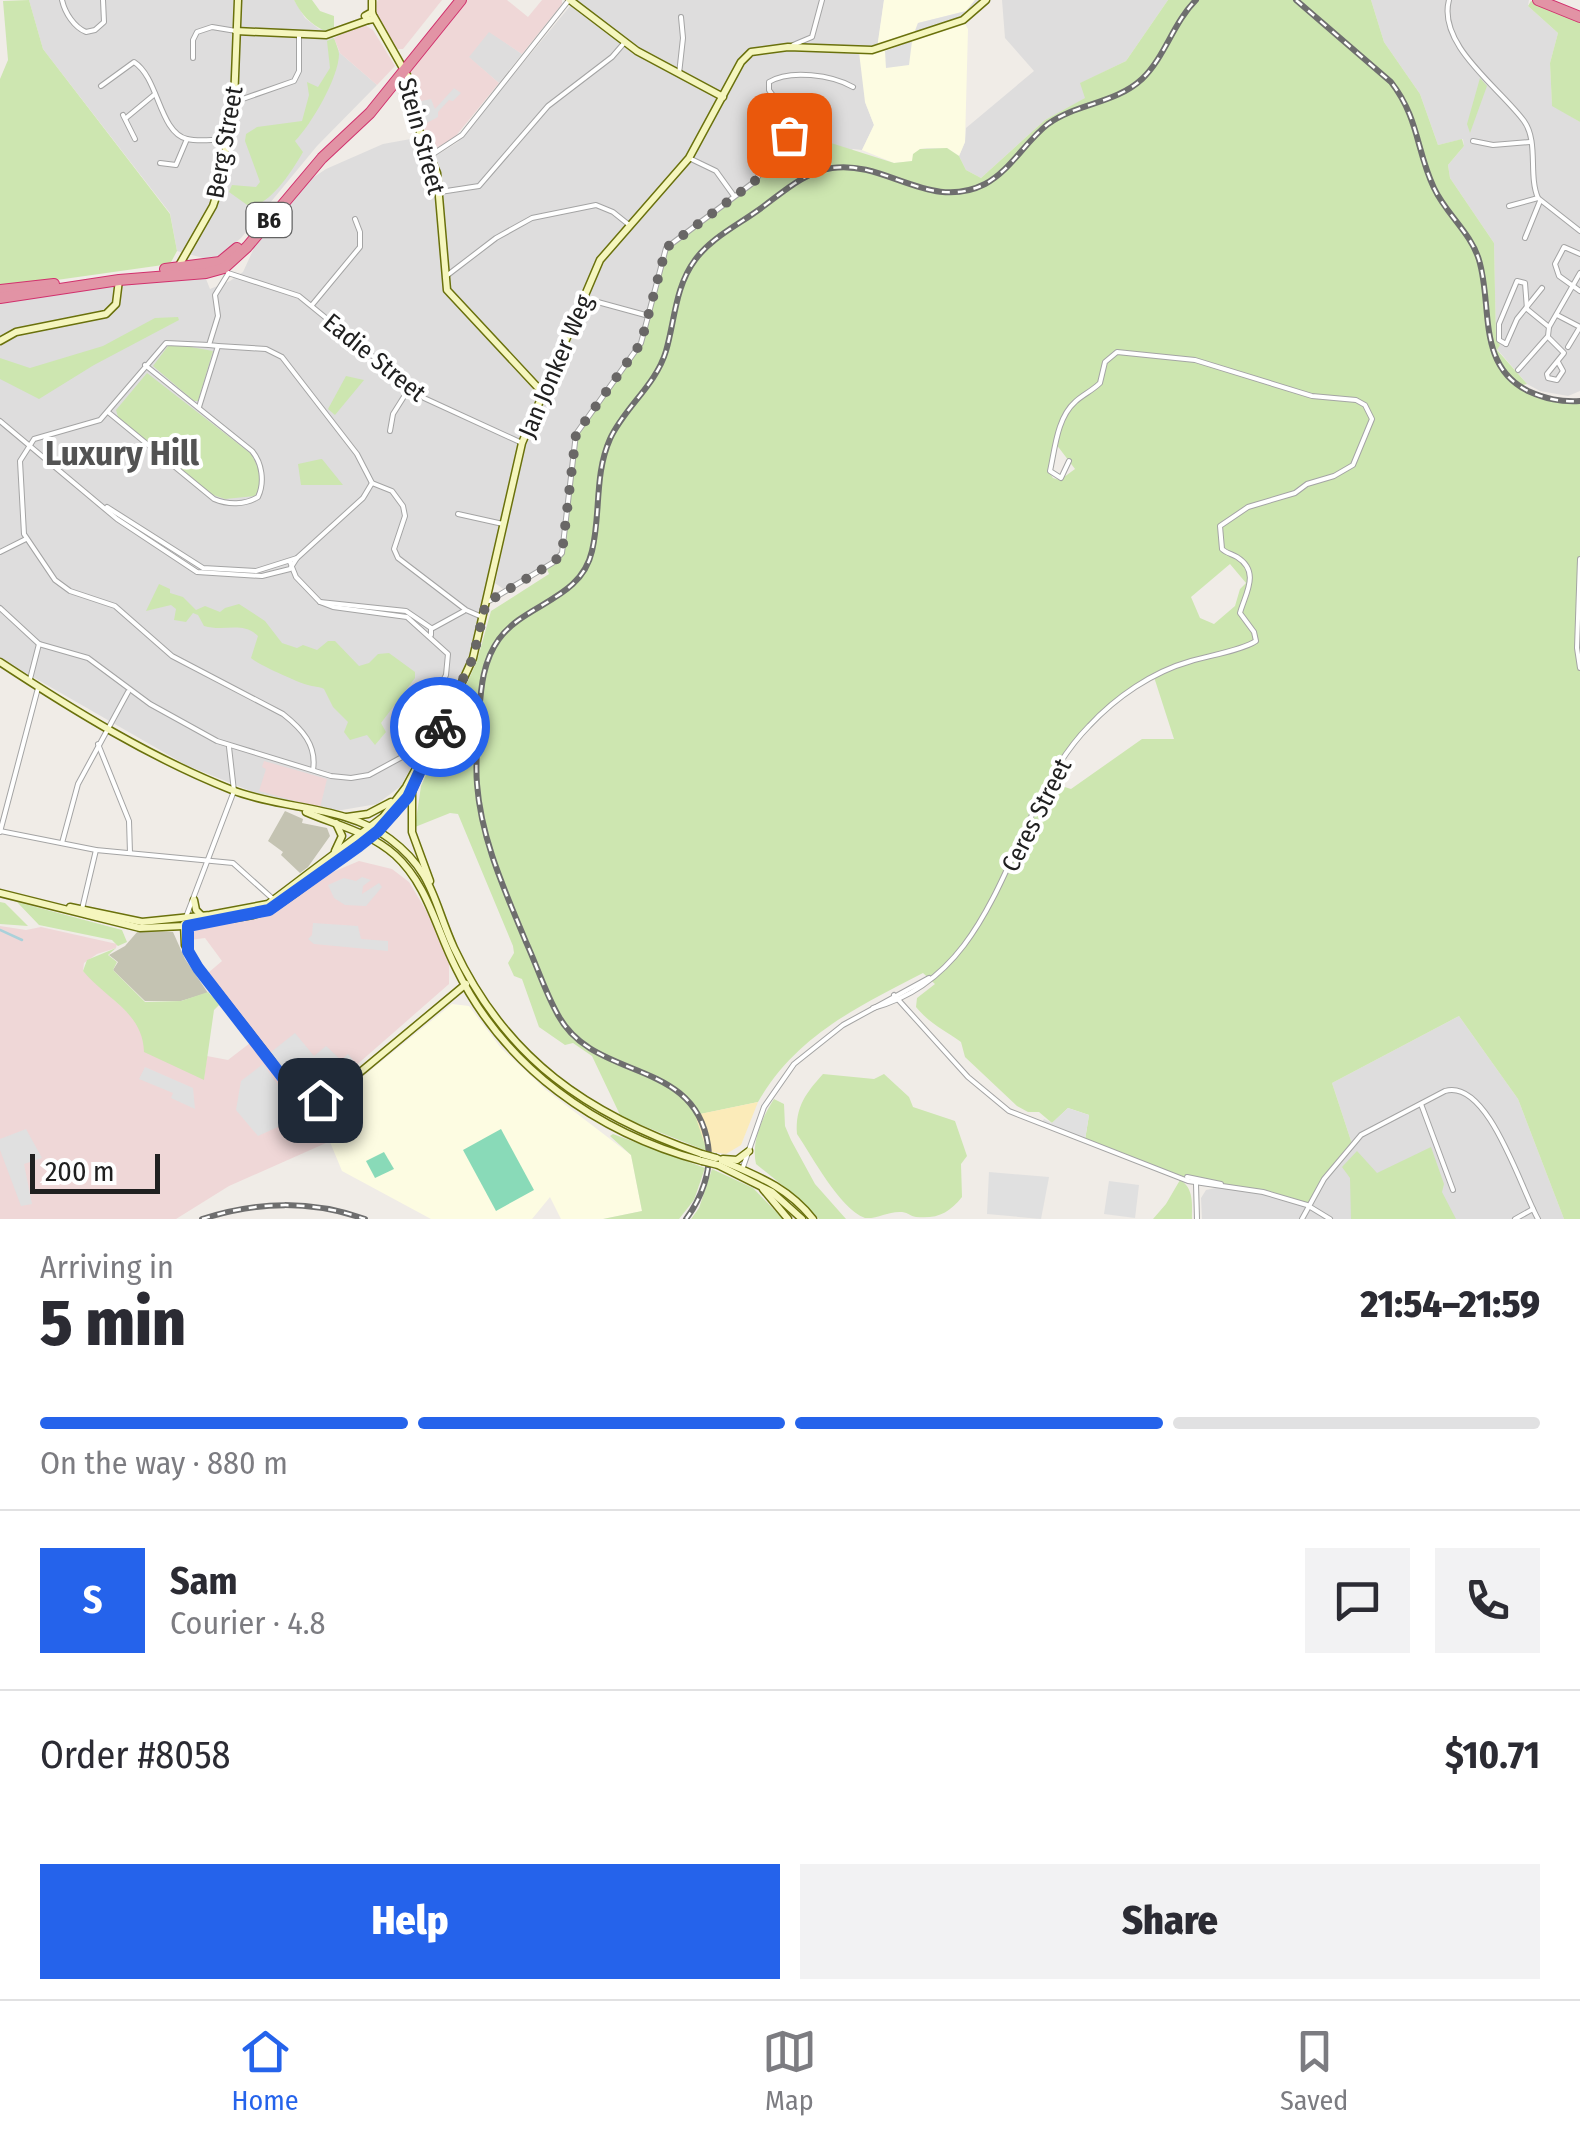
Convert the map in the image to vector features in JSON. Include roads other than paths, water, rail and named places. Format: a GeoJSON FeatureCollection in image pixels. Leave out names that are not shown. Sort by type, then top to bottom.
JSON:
{"type":"FeatureCollection","features":[{"type":"Feature","properties":{"kind":"highway","name":"B6"},"geometry":{"type":"LineString","coordinates":[[224,268],[247,247],[310,171],[370,113],[452,0]]}},
{"type":"Feature","properties":{"kind":"highway","name":"B6"},"geometry":{"type":"LineString","coordinates":[[403,68],[461,0]]}},
{"type":"Feature","properties":{"kind":"highway"},"geometry":{"type":"LineString","coordinates":[[1538,0],[1580,15]]}},
{"type":"Feature","properties":{"kind":"highway"},"geometry":{"type":"LineString","coordinates":[[1548,0],[1580,15]]}},
{"type":"Feature","properties":{"kind":"highway"},"geometry":{"type":"LineString","coordinates":[[0,294],[224,268]]}},
{"type":"Feature","properties":{"kind":"main road","name":"Berg Street"},"geometry":{"type":"LineString","coordinates":[[176,271],[215,203],[234,102],[238,0]]}},
{"type":"Feature","properties":{"kind":"main road"},"geometry":{"type":"LineString","coordinates":[[570,0],[625,42],[723,97]]}},
{"type":"Feature","properties":{"kind":"main road","name":"Jan Jonker Weg"},"geometry":{"type":"LineString","coordinates":[[0,893],[81,911],[128,927],[188,916],[254,915],[375,829],[409,789],[473,658],[522,443],[604,253],[690,158],[745,56],[792,47],[872,50],[963,20],[986,0]]}},
{"type":"Feature","properties":{"kind":"main road"},"geometry":{"type":"LineString","coordinates":[[236,30],[299,36],[330,34],[369,16],[372,1]]}},
{"type":"Feature","properties":{"kind":"main road","name":"Stein Street"},"geometry":{"type":"LineString","coordinates":[[369,16],[403,68],[430,156],[440,192],[448,294],[542,392]]}},
{"type":"Feature","properties":{"kind":"main road"},"geometry":{"type":"LineString","coordinates":[[0,340],[106,314],[116,304],[119,278]]}},
{"type":"Feature","properties":{"kind":"main road"},"geometry":{"type":"LineString","coordinates":[[0,662],[38,688],[173,764],[234,791],[346,817],[375,829],[412,858],[430,882]]}},
{"type":"Feature","properties":{"kind":"main road"},"geometry":{"type":"LineString","coordinates":[[346,817],[384,806],[409,789]]}},
{"type":"Feature","properties":{"kind":"main road"},"geometry":{"type":"LineString","coordinates":[[409,789],[412,832],[452,943],[477,1006],[507,1046],[547,1084],[628,1134],[717,1161],[780,1186],[813,1219]]}},
{"type":"Feature","properties":{"kind":"main road"},"geometry":{"type":"LineString","coordinates":[[300,809],[367,835],[391,851],[419,883],[468,983],[516,1045],[568,1090],[624,1124],[702,1157]]}},
{"type":"Feature","properties":{"kind":"main road"},"geometry":{"type":"LineString","coordinates":[[331,856],[342,836],[336,824]]}},
{"type":"Feature","properties":{"kind":"main road","name":"Jan Jonker Weg"},"geometry":{"type":"LineString","coordinates":[[188,916],[273,904],[331,856],[367,835]]}},
{"type":"Feature","properties":{"kind":"main road"},"geometry":{"type":"LineString","coordinates":[[204,916],[196,910],[188,916],[188,951],[289,1086],[310,1105],[364,1069],[468,983]]}},
{"type":"Feature","properties":{"kind":"main road"},"geometry":{"type":"LineString","coordinates":[[447,999],[466,999],[477,1006]]}},
{"type":"Feature","properties":{"kind":"main road"},"geometry":{"type":"LineString","coordinates":[[717,1161],[737,1160],[749,1151]]}},
{"type":"Feature","properties":{"kind":"main road"},"geometry":{"type":"LineString","coordinates":[[742,1172],[802,1219]]}},
{"type":"Feature","properties":{"kind":"main road"},"geometry":{"type":"LineString","coordinates":[[757,1182],[788,1219]]}},
{"type":"Feature","properties":{"kind":"street"},"geometry":{"type":"LineString","coordinates":[[62,0],[64,10],[78,28],[90,32],[101,26],[106,17],[104,0]]}},
{"type":"Feature","properties":{"kind":"street"},"geometry":{"type":"LineString","coordinates":[[430,156],[462,134],[570,0]]}},
{"type":"Feature","properties":{"kind":"street"},"geometry":{"type":"LineString","coordinates":[[792,47],[812,37],[822,0]]}},
{"type":"Feature","properties":{"kind":"street"},"geometry":{"type":"LineString","coordinates":[[1449,0],[1446,13],[1455,42],[1525,122],[1539,199],[1525,238]]}},
{"type":"Feature","properties":{"kind":"street"},"geometry":{"type":"LineString","coordinates":[[679,74],[680,17]]}},
{"type":"Feature","properties":{"kind":"street"},"geometry":{"type":"LineString","coordinates":[[193,58],[197,32],[212,27],[236,30]]}},
{"type":"Feature","properties":{"kind":"street"},"geometry":{"type":"LineString","coordinates":[[234,102],[294,82],[299,71],[299,36]]}},
{"type":"Feature","properties":{"kind":"street"},"geometry":{"type":"LineString","coordinates":[[440,192],[479,186],[548,106],[619,51],[625,42]]}},
{"type":"Feature","properties":{"kind":"street"},"geometry":{"type":"LineString","coordinates":[[101,86],[133,62],[148,73],[176,131],[188,139],[227,140]]}},
{"type":"Feature","properties":{"kind":"street"},"geometry":{"type":"LineString","coordinates":[[486,603],[561,555],[576,434],[635,354],[666,248],[754,182],[789,135],[788,118],[769,90],[768,82],[809,76],[853,87]]}},
{"type":"Feature","properties":{"kind":"street"},"geometry":{"type":"LineString","coordinates":[[135,138],[125,117],[156,94]]}},
{"type":"Feature","properties":{"kind":"street"},"geometry":{"type":"LineString","coordinates":[[160,163],[177,165],[188,139]]}},
{"type":"Feature","properties":{"kind":"street"},"geometry":{"type":"LineString","coordinates":[[1473,141],[1492,145],[1530,142]]}},
{"type":"Feature","properties":{"kind":"street"},"geometry":{"type":"LineString","coordinates":[[690,158],[716,171],[735,196]]}},
{"type":"Feature","properties":{"kind":"street"},"geometry":{"type":"LineString","coordinates":[[1508,206],[1539,199]]}},
{"type":"Feature","properties":{"kind":"street"},"geometry":{"type":"LineString","coordinates":[[1539,199],[1579,230]]}},
{"type":"Feature","properties":{"kind":"street"},"geometry":{"type":"LineString","coordinates":[[445,277],[496,238],[532,218],[596,206],[613,212],[628,224]]}},
{"type":"Feature","properties":{"kind":"street"},"geometry":{"type":"LineString","coordinates":[[312,306],[360,247],[356,219]]}},
{"type":"Feature","properties":{"kind":"street"},"geometry":{"type":"LineString","coordinates":[[1580,254],[1564,247],[1555,264],[1559,276],[1580,291]]}},
{"type":"Feature","properties":{"kind":"street"},"geometry":{"type":"LineString","coordinates":[[209,345],[218,316],[215,295],[224,268]]}},
{"type":"Feature","properties":{"kind":"street","name":"Eadie Street"},"geometry":{"type":"LineString","coordinates":[[224,268],[291,293],[431,402],[522,443]]}},
{"type":"Feature","properties":{"kind":"street"},"geometry":{"type":"LineString","coordinates":[[1518,370],[1548,336],[1549,327],[1580,273]]}},
{"type":"Feature","properties":{"kind":"street"},"geometry":{"type":"LineString","coordinates":[[1542,288],[1527,308],[1517,319],[1506,344],[1499,340],[1499,324],[1517,281],[1527,288],[1527,308],[1549,327]]}},
{"type":"Feature","properties":{"kind":"street"},"geometry":{"type":"LineString","coordinates":[[583,298],[649,316]]}},
{"type":"Feature","properties":{"kind":"street"},"geometry":{"type":"LineString","coordinates":[[1558,315],[1580,328],[1568,346]]}},
{"type":"Feature","properties":{"kind":"street"},"geometry":{"type":"LineString","coordinates":[[1548,336],[1564,353],[1558,362]]}},
{"type":"Feature","properties":{"kind":"street"},"geometry":{"type":"LineString","coordinates":[[313,771],[313,750],[291,720],[172,656],[115,606],[64,588],[50,574],[26,539],[20,465],[30,444],[40,436],[92,424],[108,412],[168,342],[266,349],[279,354],[358,454],[372,483],[392,491],[404,510],[395,554],[466,610],[482,617]]}},
{"type":"Feature","properties":{"kind":"street"},"geometry":{"type":"LineString","coordinates":[[199,408],[218,346]]}},
{"type":"Feature","properties":{"kind":"street","name":"Ceres Street"},"geometry":{"type":"LineString","coordinates":[[873,1008],[910,992],[930,977],[984,918],[1048,782],[1079,736],[1140,684],[1184,663],[1230,648],[1250,646],[1257,640],[1240,613],[1250,590],[1250,574],[1238,558],[1222,548],[1220,526],[1248,507],[1296,493],[1307,484],[1353,465],[1372,423],[1365,405],[1356,400],[1301,393],[1195,360],[1117,352],[1105,362],[1100,383],[1066,414],[1052,474],[1061,478],[1068,461]]}},
{"type":"Feature","properties":{"kind":"street"},"geometry":{"type":"LineString","coordinates":[[108,412],[214,499],[228,503],[258,497],[262,485],[256,456],[146,365]]}},
{"type":"Feature","properties":{"kind":"street"},"geometry":{"type":"LineString","coordinates":[[390,432],[393,414],[410,387]]}},
{"type":"Feature","properties":{"kind":"street"},"geometry":{"type":"LineString","coordinates":[[0,422],[117,519],[200,573],[262,576],[290,565],[363,498],[372,483]]}},
{"type":"Feature","properties":{"kind":"street"},"geometry":{"type":"LineString","coordinates":[[458,514],[503,524]]}},
{"type":"Feature","properties":{"kind":"street"},"geometry":{"type":"LineString","coordinates":[[0,552],[26,539]]}},
{"type":"Feature","properties":{"kind":"street"},"geometry":{"type":"LineString","coordinates":[[1580,559],[1580,668]]}},
{"type":"Feature","properties":{"kind":"street"},"geometry":{"type":"LineString","coordinates":[[290,565],[306,590],[320,602],[403,616],[423,630],[431,632],[466,610]]}},
{"type":"Feature","properties":{"kind":"street"},"geometry":{"type":"LineString","coordinates":[[0,608],[39,644],[88,658],[129,690],[229,746],[313,771],[343,778],[359,777],[404,756],[448,668],[448,654],[406,610],[320,602]]}},
{"type":"Feature","properties":{"kind":"street"},"geometry":{"type":"LineString","coordinates":[[29,682],[39,644]]}},
{"type":"Feature","properties":{"kind":"street"},"geometry":{"type":"LineString","coordinates":[[38,688],[0,831],[96,850],[233,863],[273,904]]}},
{"type":"Feature","properties":{"kind":"street"},"geometry":{"type":"LineString","coordinates":[[62,843],[76,790],[129,690]]}},
{"type":"Feature","properties":{"kind":"street"},"geometry":{"type":"LineString","coordinates":[[98,744],[128,817],[130,853]]}},
{"type":"Feature","properties":{"kind":"street"},"geometry":{"type":"LineString","coordinates":[[188,916],[234,791],[229,746]]}},
{"type":"Feature","properties":{"kind":"street"},"geometry":{"type":"LineString","coordinates":[[81,911],[96,850]]}},
{"type":"Feature","properties":{"kind":"street"},"geometry":{"type":"LineString","coordinates":[[259,887],[273,904]]}},
{"type":"Feature","properties":{"kind":"street","name":"Ceres Street"},"geometry":{"type":"LineString","coordinates":[[742,1172],[764,1107],[788,1071],[819,1041],[930,977]]}},
{"type":"Feature","properties":{"kind":"street"},"geometry":{"type":"LineString","coordinates":[[902,1007],[910,992]]}},
{"type":"Feature","properties":{"kind":"street"},"geometry":{"type":"LineString","coordinates":[[895,997],[968,1077],[1009,1111],[1193,1181],[1226,1186]]}},
{"type":"Feature","properties":{"kind":"street"},"geometry":{"type":"LineString","coordinates":[[884,1005],[902,1007]]}},
{"type":"Feature","properties":{"kind":"street"},"geometry":{"type":"LineString","coordinates":[[1302,1219],[1324,1178],[1361,1135],[1452,1089],[1469,1093],[1488,1115],[1538,1219]]}},
{"type":"Feature","properties":{"kind":"street"},"geometry":{"type":"LineString","coordinates":[[1421,1104],[1453,1190]]}},
{"type":"Feature","properties":{"kind":"street"},"geometry":{"type":"LineString","coordinates":[[1193,1181],[1263,1192],[1307,1206],[1330,1219]]}},
{"type":"Feature","properties":{"kind":"street"},"geometry":{"type":"LineString","coordinates":[[1193,1181],[1197,1219]]}},
{"type":"Feature","properties":{"kind":"street"},"geometry":{"type":"LineString","coordinates":[[1196,1193],[1211,1186]]}},
{"type":"Feature","properties":{"kind":"street"},"geometry":{"type":"LineString","coordinates":[[1515,1219],[1532,1209]]}},
{"type":"Feature","properties":{"kind":"waterway"},"geometry":{"type":"LineString","coordinates":[[0,930],[22,940]]}},
{"type":"Feature","properties":{"kind":"railway"},"geometry":{"type":"LineString","coordinates":[[686,1219],[707,1175],[708,1145],[699,1117],[684,1097],[664,1083],[595,1051],[574,1036],[549,997],[495,864],[483,825],[476,775],[481,694],[489,656],[510,627],[565,591],[586,567],[595,537],[602,466],[610,439],[661,363],[683,281],[708,246],[792,185],[821,170],[871,171],[945,192],[985,184],[1002,172],[1048,124],[1120,94],[1142,79],[1196,0]]}},
{"type":"Feature","properties":{"kind":"railway"},"geometry":{"type":"LineString","coordinates":[[1296,0],[1391,82],[1400,95],[1434,188],[1479,260],[1489,333],[1500,366],[1528,391],[1553,399],[1580,401]]}},
{"type":"Feature","properties":{"kind":"railway"},"geometry":{"type":"LineString","coordinates":[[202,1219],[284,1205],[324,1208],[365,1219]]}},
{"type":"Feature","properties":{"kind":"district","name":"Luxury Hill"},"geometry":{"type":"Point","coordinates":[122,453]}}]}
